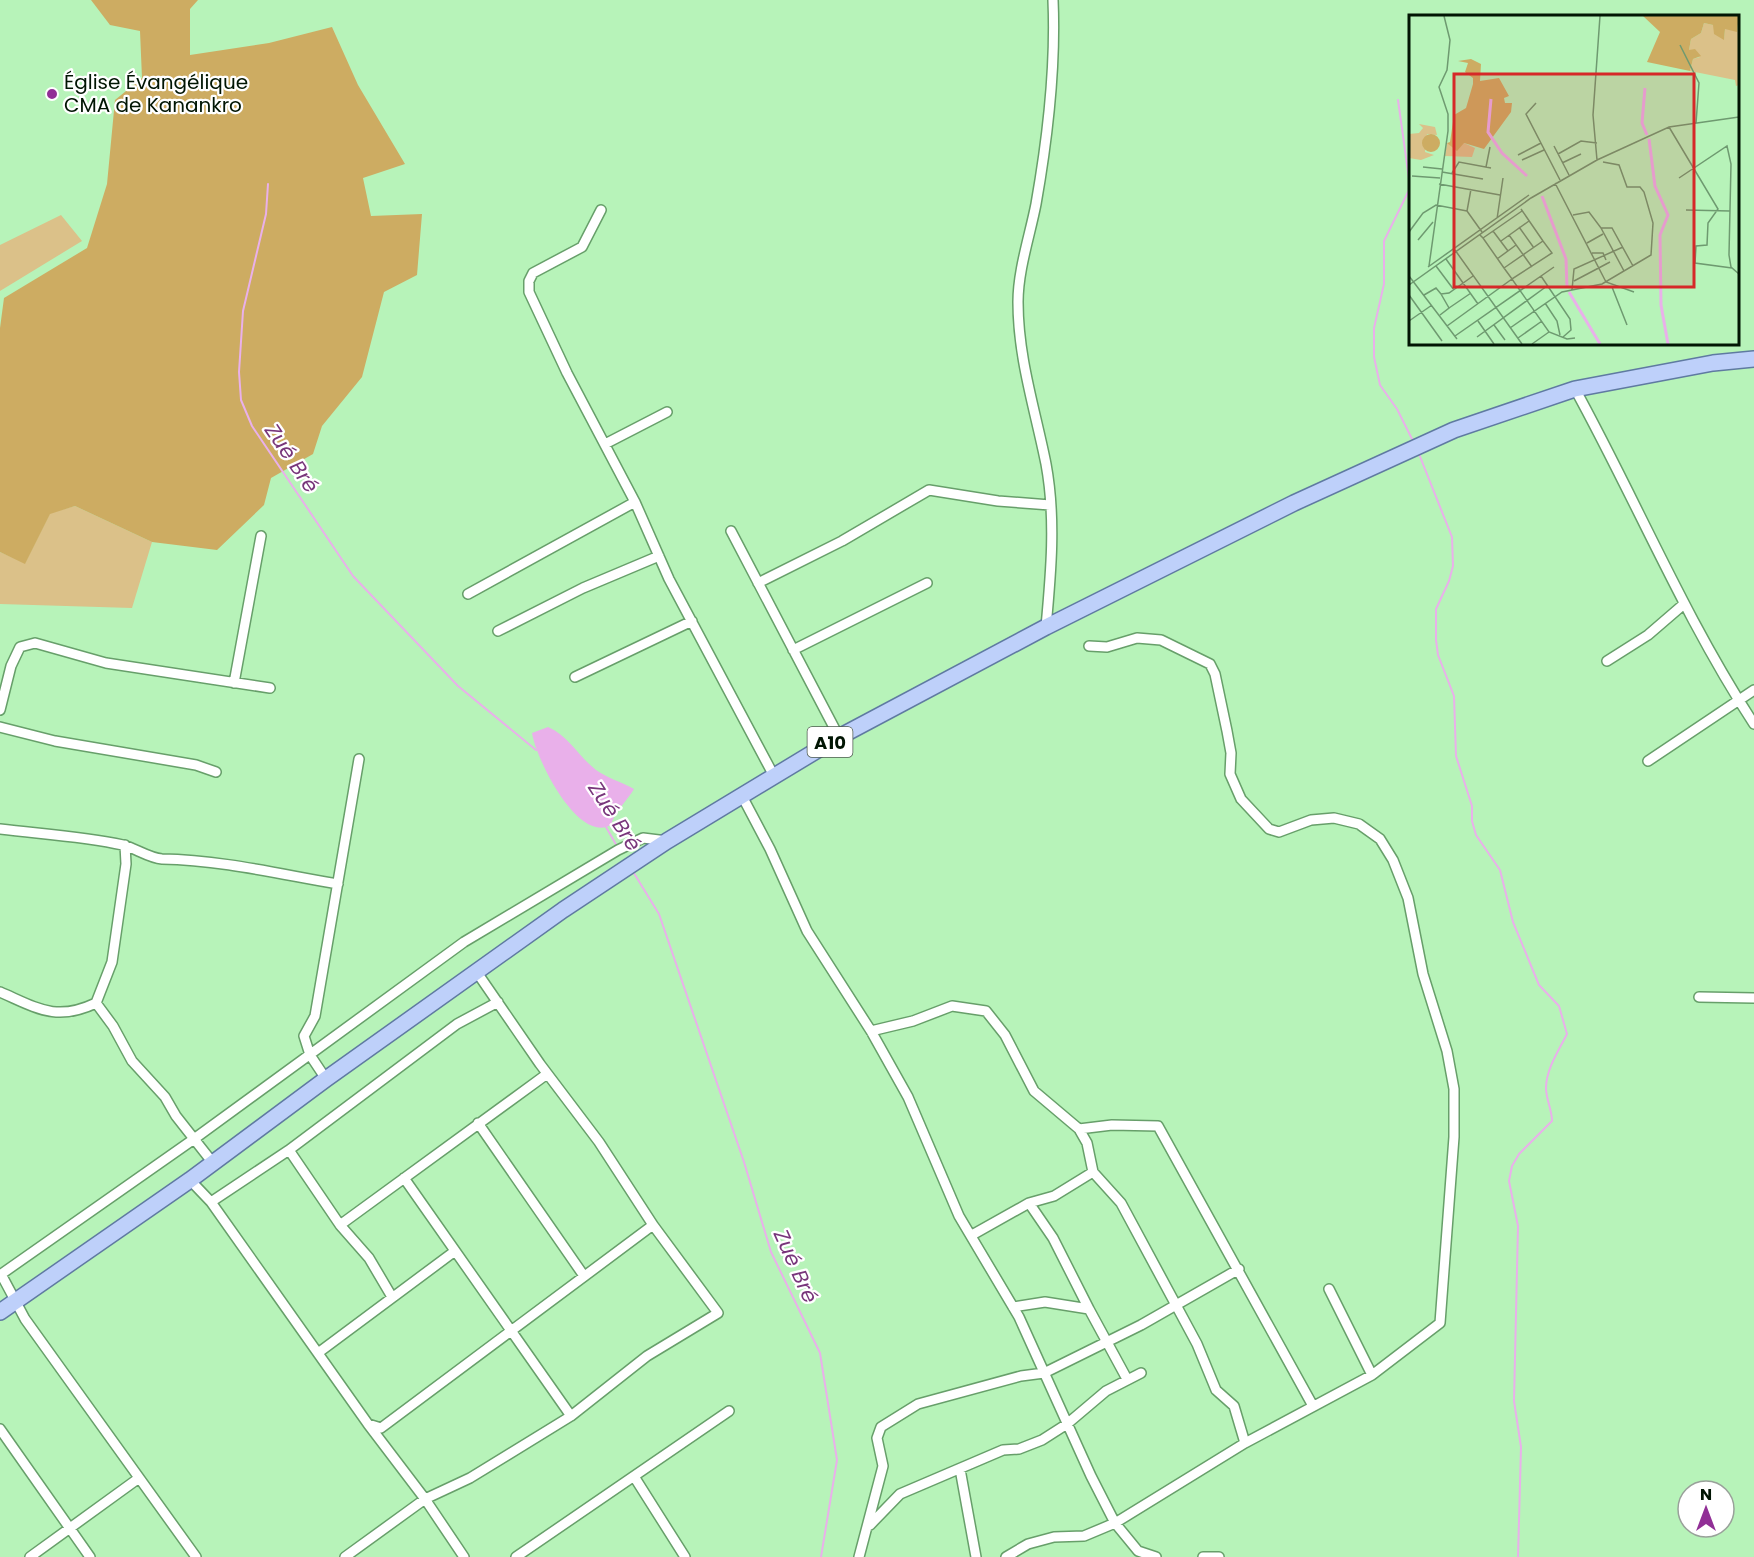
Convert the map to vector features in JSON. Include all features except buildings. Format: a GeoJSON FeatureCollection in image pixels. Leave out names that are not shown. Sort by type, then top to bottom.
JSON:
{"type":"FeatureCollection","features":[{"type":"Feature","properties":{"kind":"main road","name":"A10"},"geometry":{"type":"LineString","coordinates":[[0,1312],[190,1180],[476,971],[667,841],[839,737],[1046,627],[1294,503],[1454,430],[1575,389],[1713,363],[1754,359]]}},
{"type":"Feature","properties":{"kind":"street"},"geometry":{"type":"LineString","coordinates":[[1046,627],[1052,566],[1050,504],[1046,465],[1020,342],[1018,299],[1049,125],[1055,47],[1053,0]]}},
{"type":"Feature","properties":{"kind":"street"},"geometry":{"type":"LineString","coordinates":[[601,210],[582,247],[533,273],[529,281],[529,292],[567,373],[635,502],[659,556],[774,776]]}},
{"type":"Feature","properties":{"kind":"street"},"geometry":{"type":"LineString","coordinates":[[1575,389],[1619,470],[1657,554],[1738,700],[1754,724]]}},
{"type":"Feature","properties":{"kind":"street"},"geometry":{"type":"LineString","coordinates":[[605,444],[667,412]]}},
{"type":"Feature","properties":{"kind":"street"},"geometry":{"type":"LineString","coordinates":[[758,583],[842,541],[929,490],[998,501],[1050,504]]}},
{"type":"Feature","properties":{"kind":"street"},"geometry":{"type":"LineString","coordinates":[[468,594],[635,502]]}},
{"type":"Feature","properties":{"kind":"street"},"geometry":{"type":"LineString","coordinates":[[731,531],[839,737]]}},
{"type":"Feature","properties":{"kind":"street"},"geometry":{"type":"LineString","coordinates":[[234,683],[261,536]]}},
{"type":"Feature","properties":{"kind":"street"},"geometry":{"type":"LineString","coordinates":[[498,630],[583,588],[659,556]]}},
{"type":"Feature","properties":{"kind":"street"},"geometry":{"type":"LineString","coordinates":[[794,650],[927,583]]}},
{"type":"Feature","properties":{"kind":"street"},"geometry":{"type":"LineString","coordinates":[[1607,661],[1648,635],[1684,604]]}},
{"type":"Feature","properties":{"kind":"street"},"geometry":{"type":"LineString","coordinates":[[575,677],[692,621]]}},
{"type":"Feature","properties":{"kind":"street"},"geometry":{"type":"LineString","coordinates":[[1006,1557],[1028,1544],[1054,1538],[1084,1536],[1115,1522],[1245,1443],[1372,1375],[1440,1323],[1454,1137],[1454,1089],[1447,1051],[1423,974],[1408,898],[1393,860],[1380,839],[1359,824],[1334,819],[1311,820],[1279,832],[1269,829],[1241,799],[1230,774],[1231,753],[1227,730],[1215,674],[1209,664],[1161,640],[1137,638],[1107,647],[1089,646]]}},
{"type":"Feature","properties":{"kind":"street"},"geometry":{"type":"LineString","coordinates":[[0,710],[11,666],[20,647],[35,644],[106,663],[270,688]]}},
{"type":"Feature","properties":{"kind":"street"},"geometry":{"type":"LineString","coordinates":[[1648,761],[1754,690]]}},
{"type":"Feature","properties":{"kind":"street"},"geometry":{"type":"LineString","coordinates":[[0,727],[55,741],[196,765],[216,772]]}},
{"type":"Feature","properties":{"kind":"street"},"geometry":{"type":"LineString","coordinates":[[326,1079],[310,1054],[304,1036],[315,1016],[359,759]]}},
{"type":"Feature","properties":{"kind":"street"},"geometry":{"type":"LineString","coordinates":[[742,796],[770,849],[807,931],[871,1031],[908,1097],[959,1216],[1013,1307],[1115,1522],[1138,1551],[1151,1556]]}},
{"type":"Feature","properties":{"kind":"street"},"geometry":{"type":"LineString","coordinates":[[0,829],[74,836],[125,845],[160,859],[171,857],[234,864],[338,884]]}},
{"type":"Feature","properties":{"kind":"street"},"geometry":{"type":"LineString","coordinates":[[196,1557],[108,1438],[70,1379],[25,1319],[1,1275],[195,1139],[464,942],[608,856],[643,838],[667,841]]}},
{"type":"Feature","properties":{"kind":"street"},"geometry":{"type":"LineString","coordinates":[[0,992],[36,1010],[58,1013],[76,1012],[96,1003],[112,963],[126,864],[125,845]]}},
{"type":"Feature","properties":{"kind":"street"},"geometry":{"type":"LineString","coordinates":[[345,1557],[425,1499],[470,1478],[571,1416],[647,1356],[718,1313],[653,1225],[599,1142],[547,1074],[476,971]]}},
{"type":"Feature","properties":{"kind":"street"},"geometry":{"type":"LineString","coordinates":[[1699,998],[1754,998]]}},
{"type":"Feature","properties":{"kind":"street"},"geometry":{"type":"LineString","coordinates":[[211,1202],[289,1150],[457,1024],[498,1002]]}},
{"type":"Feature","properties":{"kind":"street"},"geometry":{"type":"LineString","coordinates":[[96,1003],[113,1026],[132,1061],[165,1097],[213,1163]]}},
{"type":"Feature","properties":{"kind":"street"},"geometry":{"type":"LineString","coordinates":[[871,1031],[913,1021],[952,1006],[986,1011],[1005,1035],[1034,1091],[1079,1130],[1087,1143],[1093,1172],[1121,1203],[1197,1344],[1216,1390],[1234,1406],[1245,1443]]}},
{"type":"Feature","properties":{"kind":"street"},"geometry":{"type":"LineString","coordinates":[[340,1225],[547,1074]]}},
{"type":"Feature","properties":{"kind":"street"},"geometry":{"type":"LineString","coordinates":[[478,1124],[584,1276]]}},
{"type":"Feature","properties":{"kind":"street"},"geometry":{"type":"LineString","coordinates":[[1079,1130],[1112,1125],[1158,1126],[1313,1406]]}},
{"type":"Feature","properties":{"kind":"street"},"geometry":{"type":"LineString","coordinates":[[289,1150],[340,1225],[369,1258],[392,1297]]}},
{"type":"Feature","properties":{"kind":"street"},"geometry":{"type":"LineString","coordinates":[[972,1235],[1029,1203],[1054,1196],[1093,1172]]}},
{"type":"Feature","properties":{"kind":"street"},"geometry":{"type":"LineString","coordinates":[[404,1178],[571,1416]]}},
{"type":"Feature","properties":{"kind":"street"},"geometry":{"type":"LineString","coordinates":[[190,1180],[211,1202],[368,1424],[425,1499],[464,1557]]}},
{"type":"Feature","properties":{"kind":"street"},"geometry":{"type":"LineString","coordinates":[[1029,1203],[1053,1238],[1127,1379]]}},
{"type":"Feature","properties":{"kind":"street"},"geometry":{"type":"LineString","coordinates":[[368,1424],[381,1428],[653,1225]]}},
{"type":"Feature","properties":{"kind":"street"},"geometry":{"type":"LineString","coordinates":[[318,1353],[455,1251]]}},
{"type":"Feature","properties":{"kind":"street"},"geometry":{"type":"LineString","coordinates":[[859,1557],[883,1466],[878,1438],[880,1427],[918,1404],[1021,1376],[1044,1373],[1107,1342],[1239,1269]]}},
{"type":"Feature","properties":{"kind":"street"},"geometry":{"type":"LineString","coordinates":[[1329,1289],[1372,1375]]}},
{"type":"Feature","properties":{"kind":"street"},"geometry":{"type":"LineString","coordinates":[[1013,1307],[1046,1302],[1089,1309]]}},
{"type":"Feature","properties":{"kind":"street"},"geometry":{"type":"LineString","coordinates":[[867,1530],[900,1494],[1003,1450],[1019,1449],[1042,1440],[1067,1424],[1106,1391],[1141,1373]]}},
{"type":"Feature","properties":{"kind":"street"},"geometry":{"type":"LineString","coordinates":[[516,1557],[729,1411]]}},
{"type":"Feature","properties":{"kind":"street"},"geometry":{"type":"LineString","coordinates":[[0,1430],[71,1526],[90,1557]]}},
{"type":"Feature","properties":{"kind":"street"},"geometry":{"type":"LineString","coordinates":[[960,1470],[976,1557]]}},
{"type":"Feature","properties":{"kind":"street"},"geometry":{"type":"LineString","coordinates":[[30,1557],[139,1478]]}},
{"type":"Feature","properties":{"kind":"street"},"geometry":{"type":"LineString","coordinates":[[634,1478],[683,1556]]}},
{"type":"Feature","properties":{"kind":"street"},"geometry":{"type":"LineString","coordinates":[[1203,1557],[1219,1557]]}},
{"type":"Feature","properties":{"kind":"shaded area"},"geometry":{"type":"Polygon","coordinates":[[[91,0],[198,0],[190,9],[190,55],[269,43],[332,27],[358,85],[405,164],[363,178],[371,216],[422,214],[417,275],[384,292],[362,377],[322,426],[313,454],[271,478],[264,505],[217,550],[152,542],[75,506],[50,514],[25,564],[0,552],[0,328],[4,298],[87,248],[107,184],[115,100],[142,78],[140,31],[110,25],[91,0]]]}},
{"type":"Feature","properties":{"kind":"shaded area"},"geometry":{"type":"Polygon","coordinates":[[[61,215],[82,241],[0,291],[0,245],[61,215]]]}},
{"type":"Feature","properties":{"kind":"shaded area"},"geometry":{"type":"Polygon","coordinates":[[[75,506],[152,542],[132,608],[0,604],[0,552],[25,563],[50,513],[75,506]]]}},
{"type":"Feature","properties":{"kind":"water"},"geometry":{"type":"Polygon","coordinates":[[[548,727],[568,741],[596,770],[634,789],[611,825],[598,828],[585,822],[573,811],[550,779],[541,761],[532,733],[548,727]]]}},
{"type":"Feature","properties":{"kind":"waterway"},"geometry":{"type":"LineString","coordinates":[[1398,100],[1409,179]]}},
{"type":"Feature","properties":{"kind":"waterway","name":"Zué Bré"},"geometry":{"type":"LineString","coordinates":[[268,184],[266,214],[243,311],[239,372],[241,400],[252,426],[353,576],[458,686],[536,750]]}},
{"type":"Feature","properties":{"kind":"waterway"},"geometry":{"type":"LineString","coordinates":[[1409,190],[1384,241],[1384,284],[1374,328],[1374,357],[1380,385],[1397,409],[1414,443]]}},
{"type":"Feature","properties":{"kind":"waterway"},"geometry":{"type":"LineString","coordinates":[[1419,454],[1452,537],[1453,566],[1436,609],[1436,640],[1438,655],[1454,696],[1456,756],[1472,806],[1472,821],[1476,835],[1500,870],[1513,922],[1539,985],[1559,1006],[1567,1034],[1548,1074],[1546,1092],[1552,1121],[1519,1154],[1512,1166],[1509,1181],[1518,1226],[1514,1401],[1521,1447],[1518,1557]]}},
{"type":"Feature","properties":{"kind":"waterway","name":"Zué Bré"},"geometry":{"type":"LineString","coordinates":[[606,827],[618,848]]}},
{"type":"Feature","properties":{"kind":"waterway","name":"Zué Bré"},"geometry":{"type":"LineString","coordinates":[[632,870],[659,914],[744,1162],[771,1252],[820,1353],[837,1460],[821,1557]]}},
{"type":"Feature","properties":{"kind":"place","name":"Église Évangélique CMA de Kanankro"},"geometry":{"type":"Point","coordinates":[52,94]}}]}
